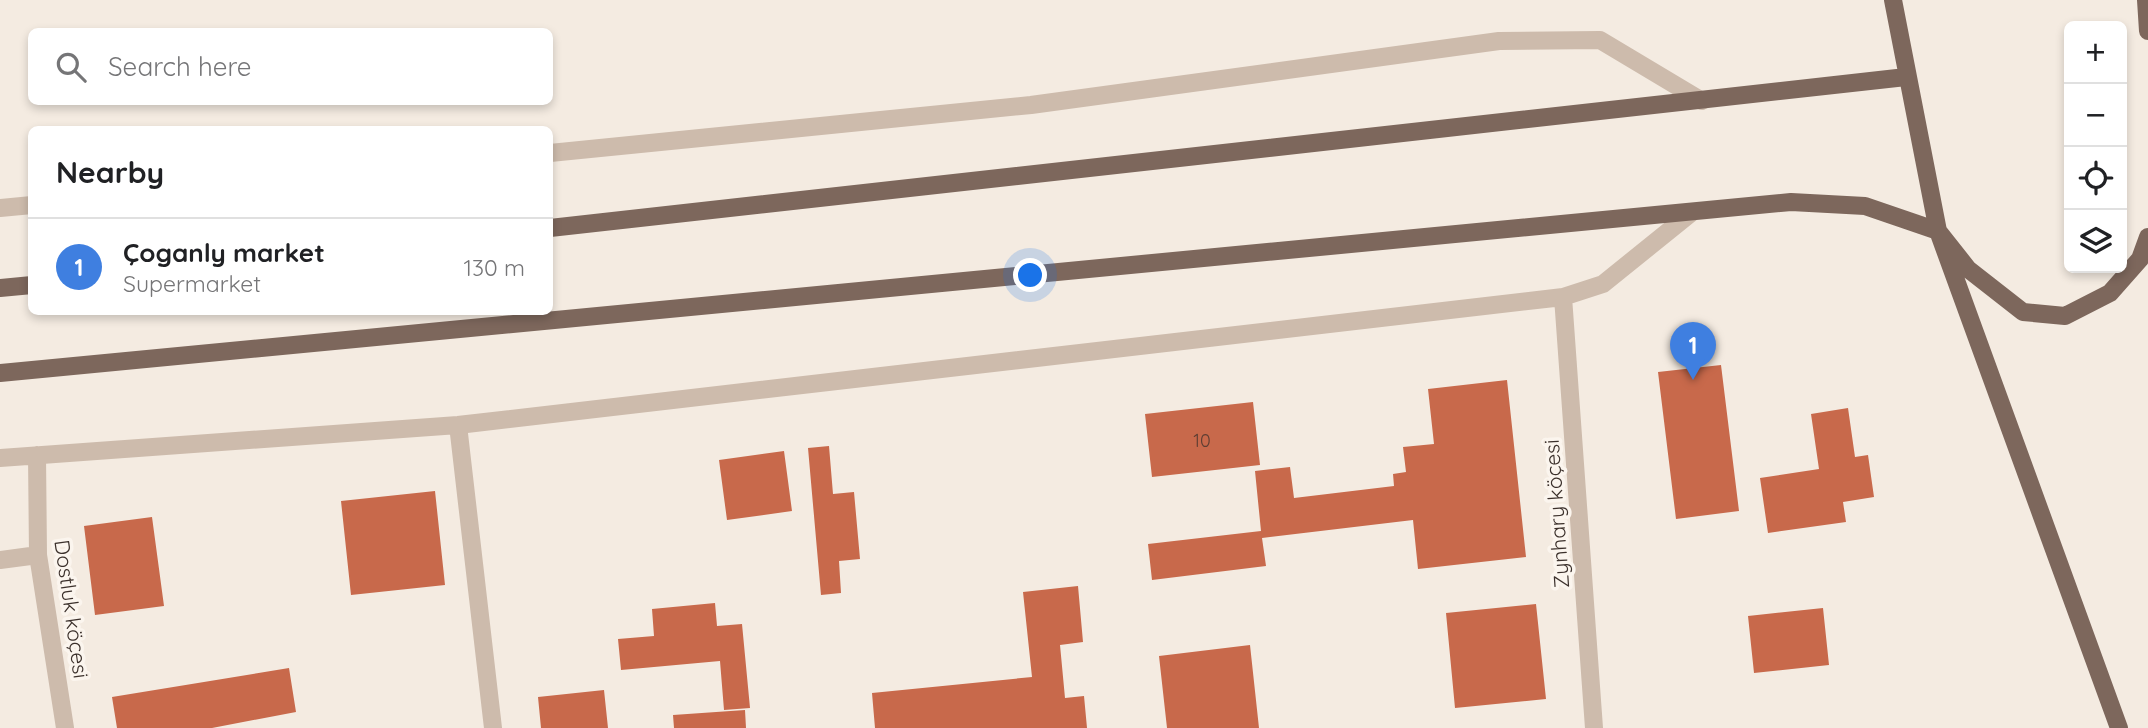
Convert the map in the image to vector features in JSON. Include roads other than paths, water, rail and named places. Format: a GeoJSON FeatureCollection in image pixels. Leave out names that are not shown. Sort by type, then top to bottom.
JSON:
{"type":"FeatureCollection","features":[{"type":"Feature","properties":{"kind":"main road"},"geometry":{"type":"LineString","coordinates":[[1893,0],[1938,231],[2119,728]]}},
{"type":"Feature","properties":{"kind":"main road"},"geometry":{"type":"LineString","coordinates":[[2146,0],[2148,31]]}},
{"type":"Feature","properties":{"kind":"main road"},"geometry":{"type":"LineString","coordinates":[[553,228],[1906,77]]}},
{"type":"Feature","properties":{"kind":"main road"},"geometry":{"type":"LineString","coordinates":[[0,373],[1791,202],[1865,206],[1938,231],[1968,269],[2023,312],[2065,316],[2110,293],[2140,259],[2148,237]]}},
{"type":"Feature","properties":{"kind":"main road"},"geometry":{"type":"LineString","coordinates":[[0,288],[28,285]]}},
{"type":"Feature","properties":{"kind":"street"},"geometry":{"type":"LineString","coordinates":[[553,153],[1031,105],[1499,41],[1600,40],[1702,101]]}},
{"type":"Feature","properties":{"kind":"street"},"geometry":{"type":"LineString","coordinates":[[0,208],[28,205]]}},
{"type":"Feature","properties":{"kind":"street"},"geometry":{"type":"LineString","coordinates":[[0,458],[458,425],[1563,297],[1603,284],[1691,213]]}},
{"type":"Feature","properties":{"kind":"street","name":"Zynhary köçesi"},"geometry":{"type":"LineString","coordinates":[[1563,297],[1594,728]]}},
{"type":"Feature","properties":{"kind":"street"},"geometry":{"type":"LineString","coordinates":[[458,425],[493,728]]}},
{"type":"Feature","properties":{"kind":"street","name":"Dostluk köçesi"},"geometry":{"type":"LineString","coordinates":[[37,454],[38,555],[65,728]]}},
{"type":"Feature","properties":{"kind":"street"},"geometry":{"type":"LineString","coordinates":[[0,560],[38,555]]}},
{"type":"Feature","properties":{"kind":"place","name":"Çoganly market"},"geometry":{"type":"Point","coordinates":[1693,380]}}]}
